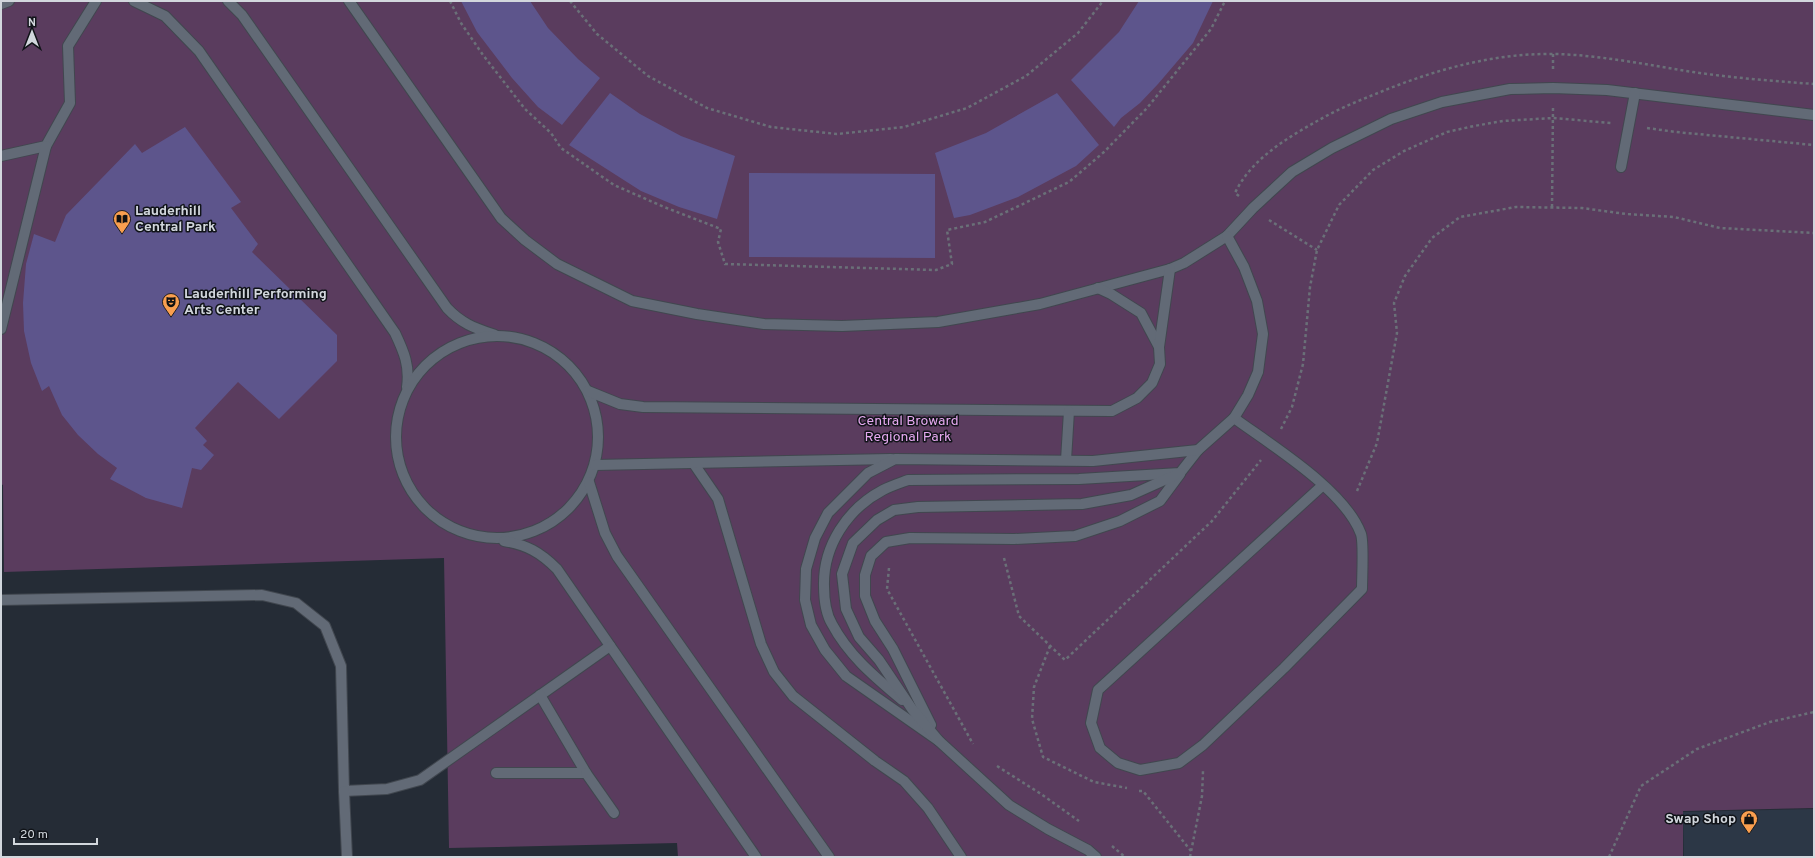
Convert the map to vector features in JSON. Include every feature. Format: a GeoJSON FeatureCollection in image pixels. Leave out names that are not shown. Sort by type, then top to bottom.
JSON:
{"type":"FeatureCollection","features":[{"type":"Feature","properties":{"kind":"lane"},"geometry":{"type":"LineString","coordinates":[[1,4],[9,1]]}},
{"type":"Feature","properties":{"kind":"lane"},"geometry":{"type":"LineString","coordinates":[[1,329],[46,146],[70,103],[68,46],[96,1]]}},
{"type":"Feature","properties":{"kind":"lane"},"geometry":{"type":"LineString","coordinates":[[134,1],[165,16],[204,58],[395,333],[404,353],[409,374],[406,391],[396,423],[397,457],[409,489],[431,515],[460,532],[522,544],[543,555],[557,569],[756,857]]}},
{"type":"Feature","properties":{"kind":"lane"},"geometry":{"type":"LineString","coordinates":[[228,1],[242,15],[447,308],[456,318],[467,326],[497,336],[525,340],[550,351],[572,368],[588,391],[597,421],[599,440],[595,465],[589,482],[572,506],[550,524],[523,536],[494,539]]}},
{"type":"Feature","properties":{"kind":"lane"},"geometry":{"type":"LineString","coordinates":[[349,1],[501,218],[525,240],[557,264],[632,301],[697,314],[764,324],[842,326],[938,322],[1040,304],[1170,269],[1184,263],[1227,236],[1253,208],[1292,172],[1332,148],[1392,119],[1442,102],[1510,89],[1553,88],[1607,90],[1814,115]]}},
{"type":"Feature","properties":{"kind":"lane"},"geometry":{"type":"LineString","coordinates":[[1621,167],[1636,93]]}},
{"type":"Feature","properties":{"kind":"lane"},"geometry":{"type":"LineString","coordinates":[[1,156],[46,146]]}},
{"type":"Feature","properties":{"kind":"lane"},"geometry":{"type":"LineString","coordinates":[[939,741],[893,650],[875,621],[868,602],[866,596],[865,575],[871,556],[886,542],[910,538],[1014,539],[1076,536],[1120,521],[1160,501],[1198,450],[1234,418],[1248,395],[1258,372],[1263,334],[1257,301],[1244,267],[1227,236]]}},
{"type":"Feature","properties":{"kind":"lane"},"geometry":{"type":"LineString","coordinates":[[588,391],[620,404],[643,407],[1112,411],[1137,398],[1152,383],[1160,364],[1159,347],[1170,269]]}},
{"type":"Feature","properties":{"kind":"lane"},"geometry":{"type":"LineString","coordinates":[[1098,288],[1112,294],[1141,313],[1159,347]]}},
{"type":"Feature","properties":{"kind":"lane"},"geometry":{"type":"LineString","coordinates":[[406,391],[422,368],[444,351],[470,340],[497,336]]}},
{"type":"Feature","properties":{"kind":"lane"},"geometry":{"type":"LineString","coordinates":[[1066,460],[1069,411]]}},
{"type":"Feature","properties":{"kind":"lane"},"geometry":{"type":"LineString","coordinates":[[1234,418],[1304,468],[1323,485],[1338,499],[1348,511],[1361,535],[1362,589],[1284,668],[1203,745],[1179,763],[1140,770],[1118,763],[1100,748],[1091,723],[1098,690],[1323,485]]}},
{"type":"Feature","properties":{"kind":"lane"},"geometry":{"type":"LineString","coordinates":[[595,465],[895,459],[1093,461],[1198,450]]}},
{"type":"Feature","properties":{"kind":"lane"},"geometry":{"type":"LineString","coordinates":[[895,459],[868,473],[828,513],[815,538],[806,569],[805,600],[811,625],[825,650],[846,676],[939,741]]}},
{"type":"Feature","properties":{"kind":"lane"},"geometry":{"type":"LineString","coordinates":[[694,464],[718,499],[761,644],[774,672],[793,696],[904,781],[928,808],[954,844],[961,857]]}},
{"type":"Feature","properties":{"kind":"lane"},"geometry":{"type":"LineString","coordinates":[[912,709],[865,668],[843,642],[831,623],[824,597],[824,570],[830,546],[840,528],[860,507],[882,490],[908,480],[1079,479],[1180,473]]}},
{"type":"Feature","properties":{"kind":"lane"},"geometry":{"type":"LineString","coordinates":[[1096,857],[1088,850],[1009,806],[939,741],[912,709],[879,660],[859,637],[846,609],[842,574],[853,544],[878,520],[894,510],[918,507],[1082,504],[1131,495],[1180,473]]}},
{"type":"Feature","properties":{"kind":"lane"},"geometry":{"type":"LineString","coordinates":[[589,482],[605,533],[617,556],[829,857]]}},
{"type":"Feature","properties":{"kind":"lane"},"geometry":{"type":"LineString","coordinates":[[1,600],[262,595],[296,603],[325,626],[342,666],[344,791],[347,857]]}},
{"type":"Feature","properties":{"kind":"lane"},"geometry":{"type":"LineString","coordinates":[[344,791],[388,789],[420,780],[610,646]]}},
{"type":"Feature","properties":{"kind":"lane"},"geometry":{"type":"LineString","coordinates":[[540,695],[586,773],[614,813]]}},
{"type":"Feature","properties":{"kind":"lane"},"geometry":{"type":"LineString","coordinates":[[496,773],[586,773]]}},
{"type":"Feature","properties":{"kind":"path"},"geometry":{"type":"LineString","coordinates":[[450,1],[461,23],[483,55],[525,109],[552,133],[561,148],[614,185],[664,207],[721,229],[718,242],[726,264],[936,270],[952,264],[948,230],[985,222],[1069,182],[1104,152],[1147,108],[1211,29],[1225,1]]}},
{"type":"Feature","properties":{"kind":"path"},"geometry":{"type":"LineString","coordinates":[[570,1],[597,34],[648,76],[707,108],[771,127],[837,134],[904,127],[967,108],[1026,76],[1078,33],[1104,1]]}},
{"type":"Feature","properties":{"kind":"path"},"geometry":{"type":"LineString","coordinates":[[1552,207],[1553,54]]}},
{"type":"Feature","properties":{"kind":"path"},"geometry":{"type":"LineString","coordinates":[[1003,555],[1019,616],[1065,660],[1212,521],[1273,446],[1292,407],[1303,364],[1310,287],[1317,250],[1339,205],[1373,170],[1404,151],[1447,132],[1503,121],[1553,118],[1629,125],[1676,132],[1814,145]]}},
{"type":"Feature","properties":{"kind":"path"},"geometry":{"type":"LineString","coordinates":[[1348,511],[1377,443],[1397,333],[1394,303],[1405,276],[1432,238],[1460,217],[1516,207],[1582,208],[1626,214],[1674,217],[1720,228],[1814,233]]}},
{"type":"Feature","properties":{"kind":"path"},"geometry":{"type":"LineString","coordinates":[[890,566],[887,589],[975,747]]}},
{"type":"Feature","properties":{"kind":"path"},"geometry":{"type":"LineString","coordinates":[[1609,857],[1641,786],[1697,749],[1770,722],[1814,712]]}},
{"type":"Feature","properties":{"kind":"path"},"geometry":{"type":"LineString","coordinates":[[1190,857],[1202,796],[1203,745]]}},
{"type":"Feature","properties":{"kind":"path"},"geometry":{"type":"LineString","coordinates":[[991,762],[1042,794],[1084,825]]}},
{"type":"Feature","properties":{"kind":"path"},"geometry":{"type":"LineString","coordinates":[[1109,843],[1126,857]]}},
{"type":"Feature","properties":{"kind":"shaded area","name":"Swap Shop"},"geometry":{"type":"Polygon","coordinates":[[[1814,809],[1814,857],[1684,857],[1683,812],[1814,809]]]}},
{"type":"Feature","properties":{"kind":"green space","name":"Central Broward Regional Park"},"geometry":{"type":"Polygon","coordinates":[[[1,1],[1814,1],[1814,808],[1683,811],[1683,857],[678,857],[677,843],[449,848],[444,558],[4,572],[3,485],[1,484],[1,1]]]}},
{"type":"Feature","properties":{"kind":"building"},"geometry":{"type":"Polygon","coordinates":[[[461,1],[530,1],[548,28],[578,59],[600,78],[562,125],[538,107],[512,78],[477,32],[461,1]]]}},
{"type":"Feature","properties":{"kind":"building"},"geometry":{"type":"Polygon","coordinates":[[[1139,1],[1213,1],[1193,43],[1158,84],[1140,103],[1121,118],[1114,127],[1071,80],[1119,32],[1139,1]]]}},
{"type":"Feature","properties":{"kind":"building"},"geometry":{"type":"Polygon","coordinates":[[[610,93],[640,114],[681,136],[735,156],[717,219],[679,207],[641,191],[569,145],[610,93]]]}},
{"type":"Feature","properties":{"kind":"building"},"geometry":{"type":"Polygon","coordinates":[[[1057,93],[1099,145],[1076,166],[1018,197],[970,215],[954,218],[935,153],[986,133],[1057,93]]]}},
{"type":"Feature","properties":{"kind":"building","name":"Lauderhill Performing Arts Center"},"geometry":{"type":"Polygon","coordinates":[[[185,127],[241,202],[231,208],[258,244],[252,252],[337,335],[337,361],[279,419],[238,382],[195,428],[207,441],[203,445],[214,455],[201,470],[192,468],[182,508],[146,498],[110,479],[117,468],[98,454],[78,435],[62,415],[49,386],[42,391],[31,363],[24,331],[23,303],[26,264],[34,234],[55,242],[66,215],[135,144],[142,153],[185,127]]]}},
{"type":"Feature","properties":{"kind":"building"},"geometry":{"type":"Polygon","coordinates":[[[749,173],[935,174],[935,258],[749,257],[749,173]]]}},
{"type":"Feature","properties":{"kind":"place","name":"Lauderhill Central Park"},"geometry":{"type":"Point","coordinates":[122,234]}},
{"type":"Feature","properties":{"kind":"place","name":"Lauderhill Performing Arts Center"},"geometry":{"type":"Point","coordinates":[171,317]}},
{"type":"Feature","properties":{"kind":"place","name":"Swap Shop"},"geometry":{"type":"Point","coordinates":[1749,834]}}]}
